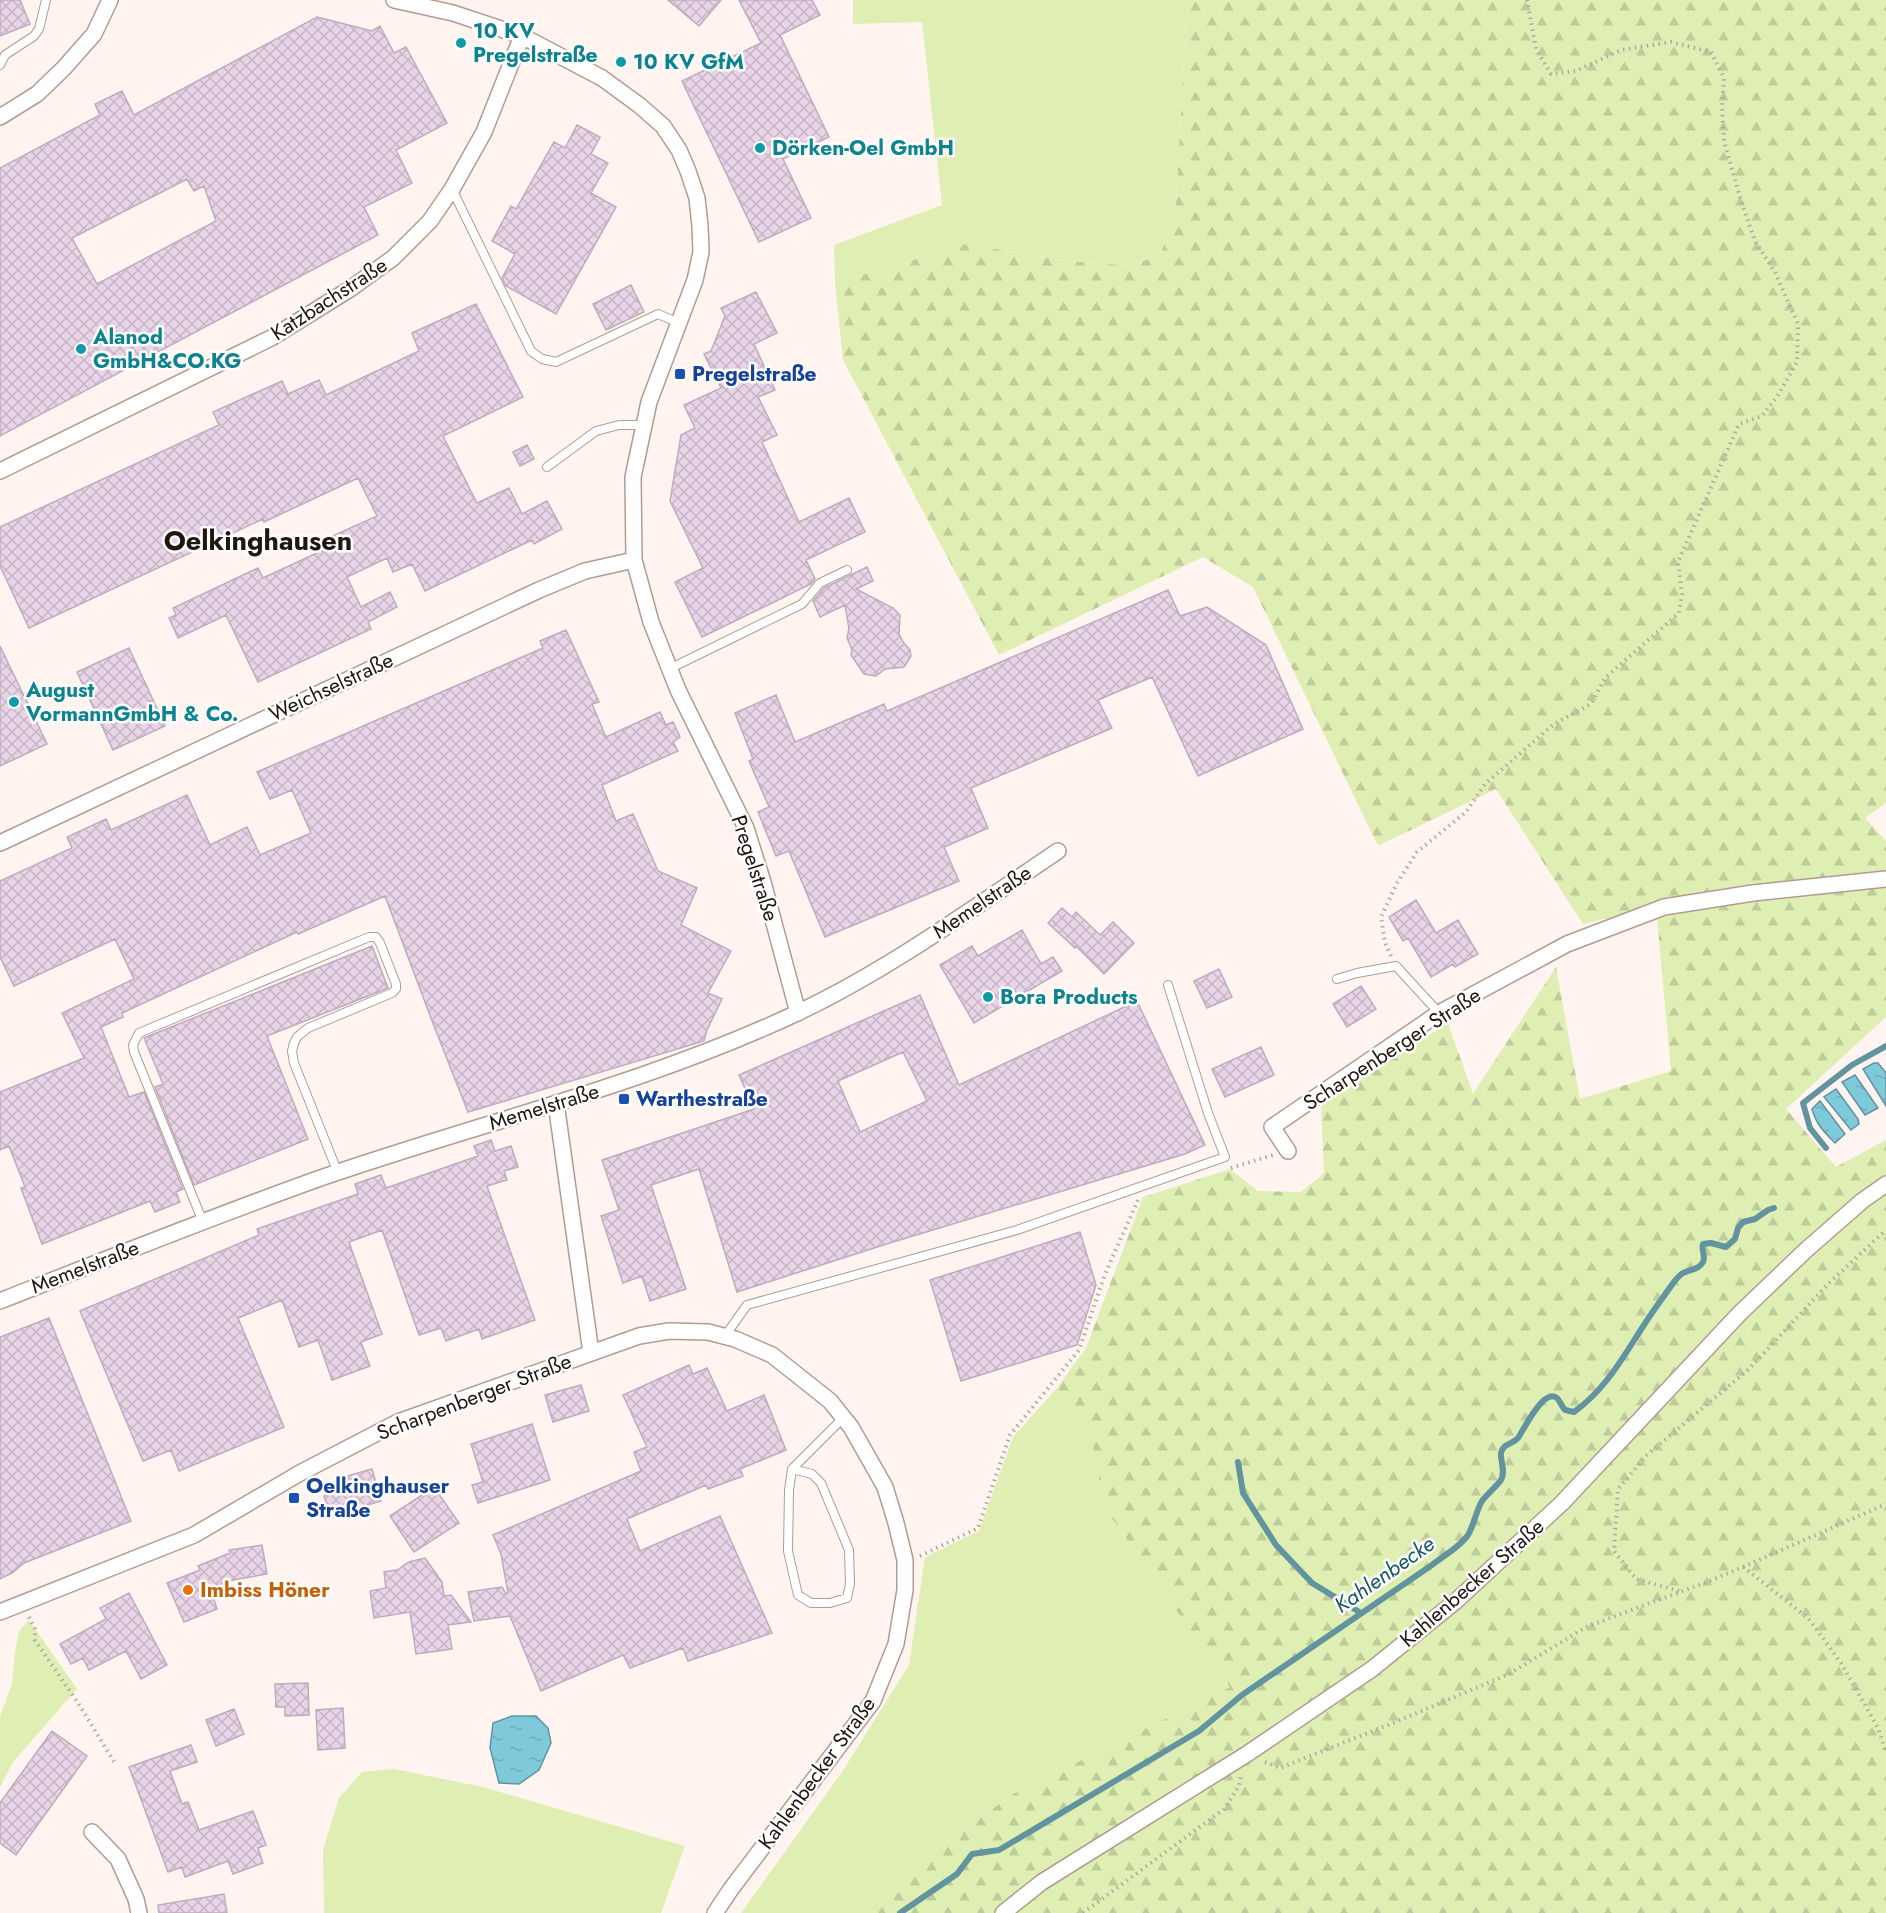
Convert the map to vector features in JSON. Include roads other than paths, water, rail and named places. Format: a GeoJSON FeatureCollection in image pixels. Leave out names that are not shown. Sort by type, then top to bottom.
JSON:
{"type":"FeatureCollection","features":[{"type":"Feature","properties":{"kind":"street"},"geometry":{"type":"LineString","coordinates":[[0,117],[37,94],[64,68],[94,34],[110,0]]}},
{"type":"Feature","properties":{"kind":"street","name":"Pregelstraße"},"geometry":{"type":"LineString","coordinates":[[394,0],[453,13],[522,36],[602,78],[663,126],[679,150],[697,198],[701,252],[695,280],[649,402],[633,477],[634,560],[651,622],[669,669],[746,828],[798,1013]]}},
{"type":"Feature","properties":{"kind":"street","name":"Katzbachstraße"},"geometry":{"type":"LineString","coordinates":[[0,471],[271,338],[350,289],[393,258],[430,221],[452,189],[484,132],[522,36]]}},
{"type":"Feature","properties":{"kind":"street","name":"Weichselstraße"},"geometry":{"type":"LineString","coordinates":[[0,843],[539,590],[585,571],[634,560]]}},
{"type":"Feature","properties":{"kind":"street","name":"Memelstraße"},"geometry":{"type":"LineString","coordinates":[[0,1301],[203,1222],[338,1173],[635,1079],[736,1040],[798,1013],[870,976],[1058,851]]}},
{"type":"Feature","properties":{"kind":"street","name":"Scharpenberger Straße"},"geometry":{"type":"LineString","coordinates":[[1288,1151],[1272,1127],[1439,1013],[1567,944],[1664,907],[1754,893],[1886,879]]}},
{"type":"Feature","properties":{"kind":"street"},"geometry":{"type":"LineString","coordinates":[[556,1103],[591,1353]]}},
{"type":"Feature","properties":{"kind":"street","name":"Kahlenbecker Straße"},"geometry":{"type":"LineString","coordinates":[[1003,1913],[1042,1882],[1247,1754],[1372,1670],[1456,1601],[1562,1503],[1740,1313],[1814,1243],[1862,1201],[1886,1184]]}},
{"type":"Feature","properties":{"kind":"street","name":"Kahlenbecker Straße"},"geometry":{"type":"LineString","coordinates":[[591,1353],[639,1336],[669,1331],[708,1332],[772,1354],[830,1401],[861,1443],[885,1486],[905,1560],[905,1590],[896,1644],[873,1701],[731,1889],[716,1913]]}},
{"type":"Feature","properties":{"kind":"street","name":"Scharpenberger Straße"},"geometry":{"type":"LineString","coordinates":[[0,1612],[194,1535],[300,1473],[398,1422],[591,1353]]}},
{"type":"Feature","properties":{"kind":"street"},"geometry":{"type":"LineString","coordinates":[[92,1832],[118,1859],[136,1899],[139,1913]]}},
{"type":"Feature","properties":{"kind":"lane"},"geometry":{"type":"LineString","coordinates":[[0,65],[5,55],[34,36],[39,29],[46,0]]}},
{"type":"Feature","properties":{"kind":"lane"},"geometry":{"type":"LineString","coordinates":[[452,189],[531,351],[542,359],[556,362],[658,314],[679,323]]}},
{"type":"Feature","properties":{"kind":"lane"},"geometry":{"type":"LineString","coordinates":[[547,468],[596,430],[619,425],[644,425]]}},
{"type":"Feature","properties":{"kind":"lane"},"geometry":{"type":"LineString","coordinates":[[669,669],[802,604],[820,583],[847,570]]}},
{"type":"Feature","properties":{"kind":"lane"},"geometry":{"type":"LineString","coordinates":[[203,1222],[134,1052],[135,1039],[139,1033],[242,989],[369,937],[376,937],[396,989],[392,993],[308,1028],[297,1037],[292,1051],[301,1083],[338,1173]]}},
{"type":"Feature","properties":{"kind":"lane"},"geometry":{"type":"LineString","coordinates":[[1337,979],[1396,966],[1439,1013]]}},
{"type":"Feature","properties":{"kind":"lane"},"geometry":{"type":"LineString","coordinates":[[725,1336],[747,1305],[1017,1230],[1225,1157],[1208,1113],[1168,985]]}},
{"type":"Feature","properties":{"kind":"lane"},"geometry":{"type":"LineString","coordinates":[[792,1469],[812,1474],[821,1483],[849,1550],[848,1598],[830,1603],[811,1603],[798,1595],[788,1551],[789,1490],[792,1469],[843,1418]]}},
{"type":"Feature","properties":{"kind":"water"},"geometry":{"type":"Polygon","coordinates":[[[1878,1063],[1886,1073],[1886,1106],[1863,1069],[1878,1063]]]}},
{"type":"Feature","properties":{"kind":"water"},"geometry":{"type":"Polygon","coordinates":[[[1855,1075],[1878,1108],[1865,1115],[1842,1082],[1855,1075]]]}},
{"type":"Feature","properties":{"kind":"water"},"geometry":{"type":"Polygon","coordinates":[[[1836,1089],[1858,1119],[1859,1124],[1851,1130],[1824,1097],[1836,1089]]]}},
{"type":"Feature","properties":{"kind":"water"},"geometry":{"type":"Polygon","coordinates":[[[1820,1101],[1845,1134],[1835,1143],[1821,1128],[1812,1109],[1820,1101]]]}},
{"type":"Feature","properties":{"kind":"water"},"geometry":{"type":"Polygon","coordinates":[[[512,1716],[536,1716],[548,1728],[551,1743],[539,1770],[519,1784],[499,1783],[490,1748],[493,1723],[512,1716]]]}},
{"type":"Feature","properties":{"kind":"waterway","name":"Kahlenbecke"},"geometry":{"type":"LineString","coordinates":[[1826,1148],[1810,1128],[1803,1103],[1852,1065],[1886,1046]]}},
{"type":"Feature","properties":{"kind":"waterway","name":"Kahlenbecke"},"geometry":{"type":"LineString","coordinates":[[900,1913],[957,1874],[972,1854],[999,1850],[1199,1731],[1242,1695],[1456,1547],[1468,1535],[1482,1501],[1501,1480],[1502,1450],[1518,1438],[1540,1404],[1552,1396],[1557,1398],[1565,1410],[1574,1412],[1585,1403],[1605,1383],[1676,1279],[1683,1273],[1701,1265],[1704,1258],[1703,1244],[1711,1243],[1726,1247],[1735,1239],[1738,1228],[1743,1222],[1755,1219],[1774,1208]]}},
{"type":"Feature","properties":{"kind":"waterway"},"geometry":{"type":"LineString","coordinates":[[1238,1462],[1243,1493],[1276,1545],[1312,1583],[1361,1613]]}},
{"type":"Feature","properties":{"kind":"place","name":"10 KV Pregelstraße"},"geometry":{"type":"Point","coordinates":[461,43]}},
{"type":"Feature","properties":{"kind":"place","name":"10 KV GfM"},"geometry":{"type":"Point","coordinates":[621,62]}},
{"type":"Feature","properties":{"kind":"place","name":"Dörken-Oel GmbH"},"geometry":{"type":"Point","coordinates":[760,148]}},
{"type":"Feature","properties":{"kind":"place","name":"Alanod GmbH&CO.KG"},"geometry":{"type":"Point","coordinates":[81,349]}},
{"type":"Feature","properties":{"kind":"place","name":"Pregelstraße"},"geometry":{"type":"Point","coordinates":[680,374]}},
{"type":"Feature","properties":{"kind":"place","name":"August VormannGmbH & Co."},"geometry":{"type":"Point","coordinates":[14,702]}},
{"type":"Feature","properties":{"kind":"place","name":"Bora Products"},"geometry":{"type":"Point","coordinates":[988,997]}},
{"type":"Feature","properties":{"kind":"place","name":"Warthestraße"},"geometry":{"type":"Point","coordinates":[624,1099]}},
{"type":"Feature","properties":{"kind":"place","name":"Oelkinghauser Straße"},"geometry":{"type":"Point","coordinates":[294,1498]}},
{"type":"Feature","properties":{"kind":"place","name":"Imbiss Höner"},"geometry":{"type":"Point","coordinates":[188,1590]}},
{"type":"Feature","properties":{"kind":"district","name":"Oelkinghausen"},"geometry":{"type":"Point","coordinates":[258,541]}}]}
